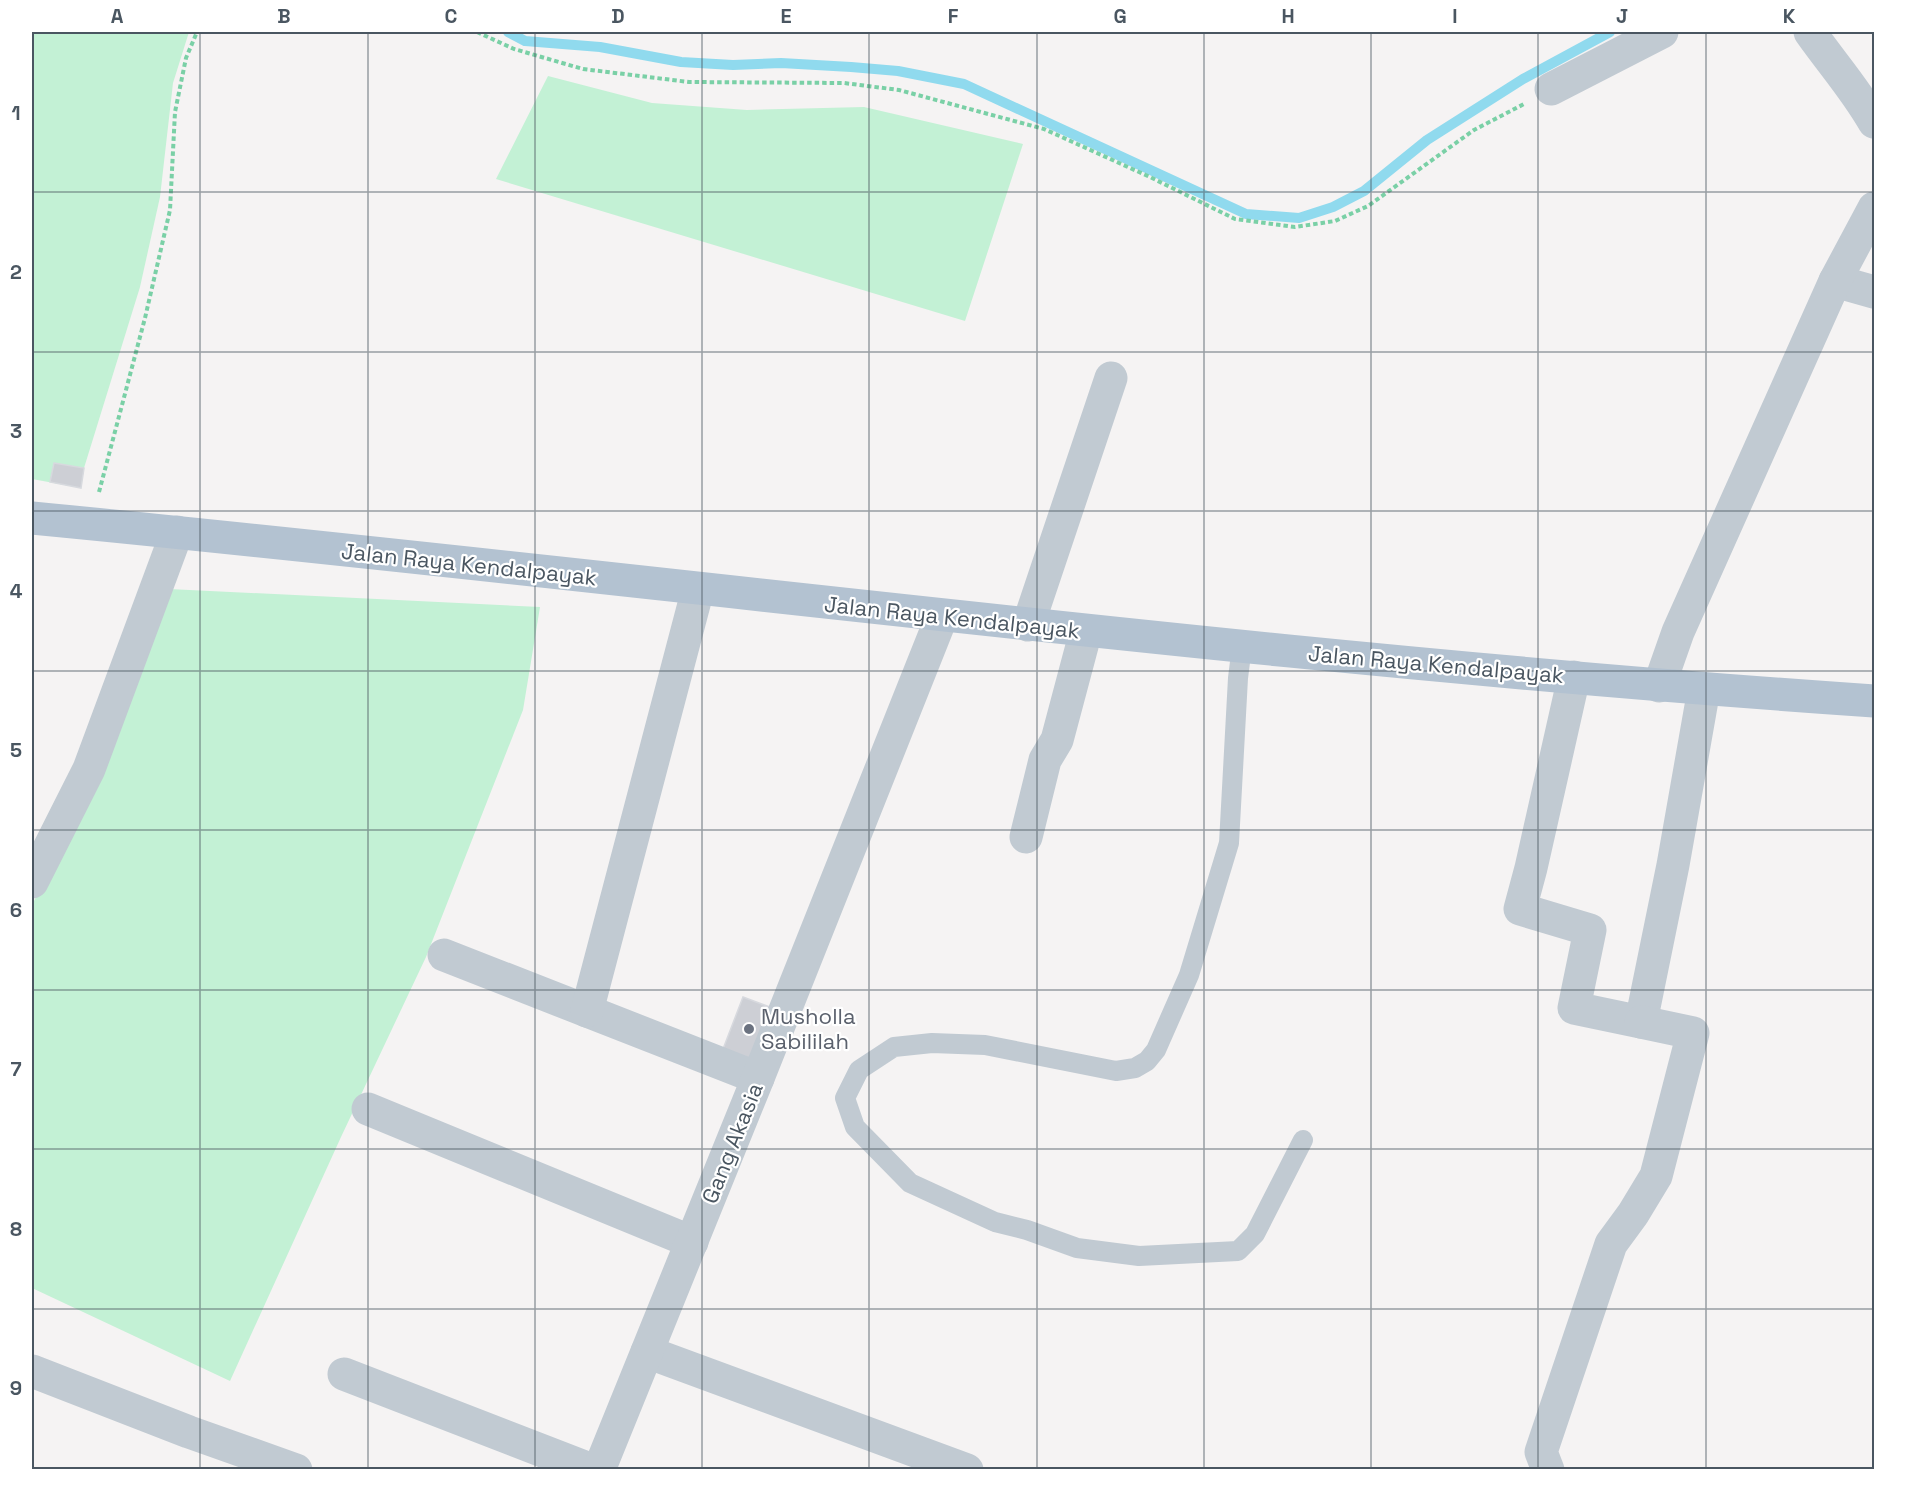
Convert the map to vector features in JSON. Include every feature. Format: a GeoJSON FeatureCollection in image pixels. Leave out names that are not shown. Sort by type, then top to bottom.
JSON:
{"type":"FeatureCollection","features":[{"type":"Feature","properties":{"kind":"main road","name":"Jalan Raya Kendalpayak"},"geometry":{"type":"LineString","coordinates":[[32,518],[1086,631],[1659,686],[1875,701]]}},
{"type":"Feature","properties":{"kind":"street"},"geometry":{"type":"LineString","coordinates":[[1551,89],[1662,32]]}},
{"type":"Feature","properties":{"kind":"street"},"geometry":{"type":"LineString","coordinates":[[1810,32],[1875,122]]}},
{"type":"Feature","properties":{"kind":"street"},"geometry":{"type":"LineString","coordinates":[[1659,686],[1678,632],[1835,281],[1875,208]]}},
{"type":"Feature","properties":{"kind":"street"},"geometry":{"type":"LineString","coordinates":[[1835,281],[1875,292]]}},
{"type":"Feature","properties":{"kind":"street"},"geometry":{"type":"LineString","coordinates":[[1029,625],[1111,378]]}},
{"type":"Feature","properties":{"kind":"street"},"geometry":{"type":"LineString","coordinates":[[32,882],[89,769],[177,532]]}},
{"type":"Feature","properties":{"kind":"street"},"geometry":{"type":"LineString","coordinates":[[587,1011],[698,589]]}},
{"type":"Feature","properties":{"kind":"street","name":"Gang Akasia"},"geometry":{"type":"LineString","coordinates":[[599,1470],[942,616]]}},
{"type":"Feature","properties":{"kind":"street"},"geometry":{"type":"LineString","coordinates":[[1026,837],[1045,760],[1057,740],[1086,631]]}},
{"type":"Feature","properties":{"kind":"street"},"geometry":{"type":"LineString","coordinates":[[1548,1470],[1540,1452],[1611,1244],[1656,1176],[1693,1034],[1574,1008],[1590,930],[1520,909],[1574,677]]}},
{"type":"Feature","properties":{"kind":"street"},"geometry":{"type":"LineString","coordinates":[[1641,1022],[1673,865],[1704,689]]}},
{"type":"Feature","properties":{"kind":"street"},"geometry":{"type":"LineString","coordinates":[[444,955],[758,1078]]}},
{"type":"Feature","properties":{"kind":"street"},"geometry":{"type":"LineString","coordinates":[[368,1109],[692,1242]]}},
{"type":"Feature","properties":{"kind":"street"},"geometry":{"type":"LineString","coordinates":[[647,1352],[967,1470]]}},
{"type":"Feature","properties":{"kind":"street"},"geometry":{"type":"LineString","coordinates":[[32,1371],[189,1432],[296,1470]]}},
{"type":"Feature","properties":{"kind":"street"},"geometry":{"type":"LineString","coordinates":[[344,1374],[592,1470]]}},
{"type":"Feature","properties":{"kind":"lane"},"geometry":{"type":"LineString","coordinates":[[1242,646],[1238,678],[1229,843],[1189,975],[1156,1050],[1147,1061],[1135,1068],[1116,1071],[985,1045],[932,1043],[894,1047],[859,1070],[845,1098],[855,1127],[910,1183],[995,1222],[1028,1230],[1077,1248],[1139,1256],[1238,1251],[1255,1234],[1303,1140]]}},
{"type":"Feature","properties":{"kind":"path"},"geometry":{"type":"LineString","coordinates":[[89,524],[140,339],[170,210],[176,112],[186,58],[197,32]]}},
{"type":"Feature","properties":{"kind":"path"},"geometry":{"type":"LineString","coordinates":[[477,32],[514,49],[583,69],[689,82],[844,83],[898,90],[1044,129],[1235,219],[1295,227],[1335,221],[1368,206],[1474,130],[1551,89]]}},
{"type":"Feature","properties":{"kind":"green space"},"geometry":{"type":"Polygon","coordinates":[[[32,32],[189,32],[173,83],[160,197],[140,287],[84,468],[81,488],[32,479],[32,32]]]}},
{"type":"Feature","properties":{"kind":"green space"},"geometry":{"type":"Polygon","coordinates":[[[548,76],[652,103],[747,110],[864,107],[1023,144],[965,321],[496,179],[548,76]]]}},
{"type":"Feature","properties":{"kind":"green space"},"geometry":{"type":"Polygon","coordinates":[[[169,589],[540,607],[523,710],[426,957],[230,1381],[32,1288],[32,905],[89,790],[169,589]]]}},
{"type":"Feature","properties":{"kind":"building"},"geometry":{"type":"Polygon","coordinates":[[[54,463],[84,468],[81,488],[50,482],[54,463]]]}},
{"type":"Feature","properties":{"kind":"building","name":"Musholla Sabililah"},"geometry":{"type":"Polygon","coordinates":[[[743,997],[775,1009],[755,1061],[723,1049],[743,997]]]}},
{"type":"Feature","properties":{"kind":"waterway"},"geometry":{"type":"LineString","coordinates":[[508,32],[525,41],[600,47],[681,62],[733,65],[781,63],[851,67],[898,71],[964,84],[1246,214],[1299,218],[1333,207],[1364,191],[1427,140],[1523,79],[1610,32]]}},
{"type":"Feature","properties":{"kind":"place","name":"Musholla Sabililah"},"geometry":{"type":"Point","coordinates":[749,1029]}}]}
